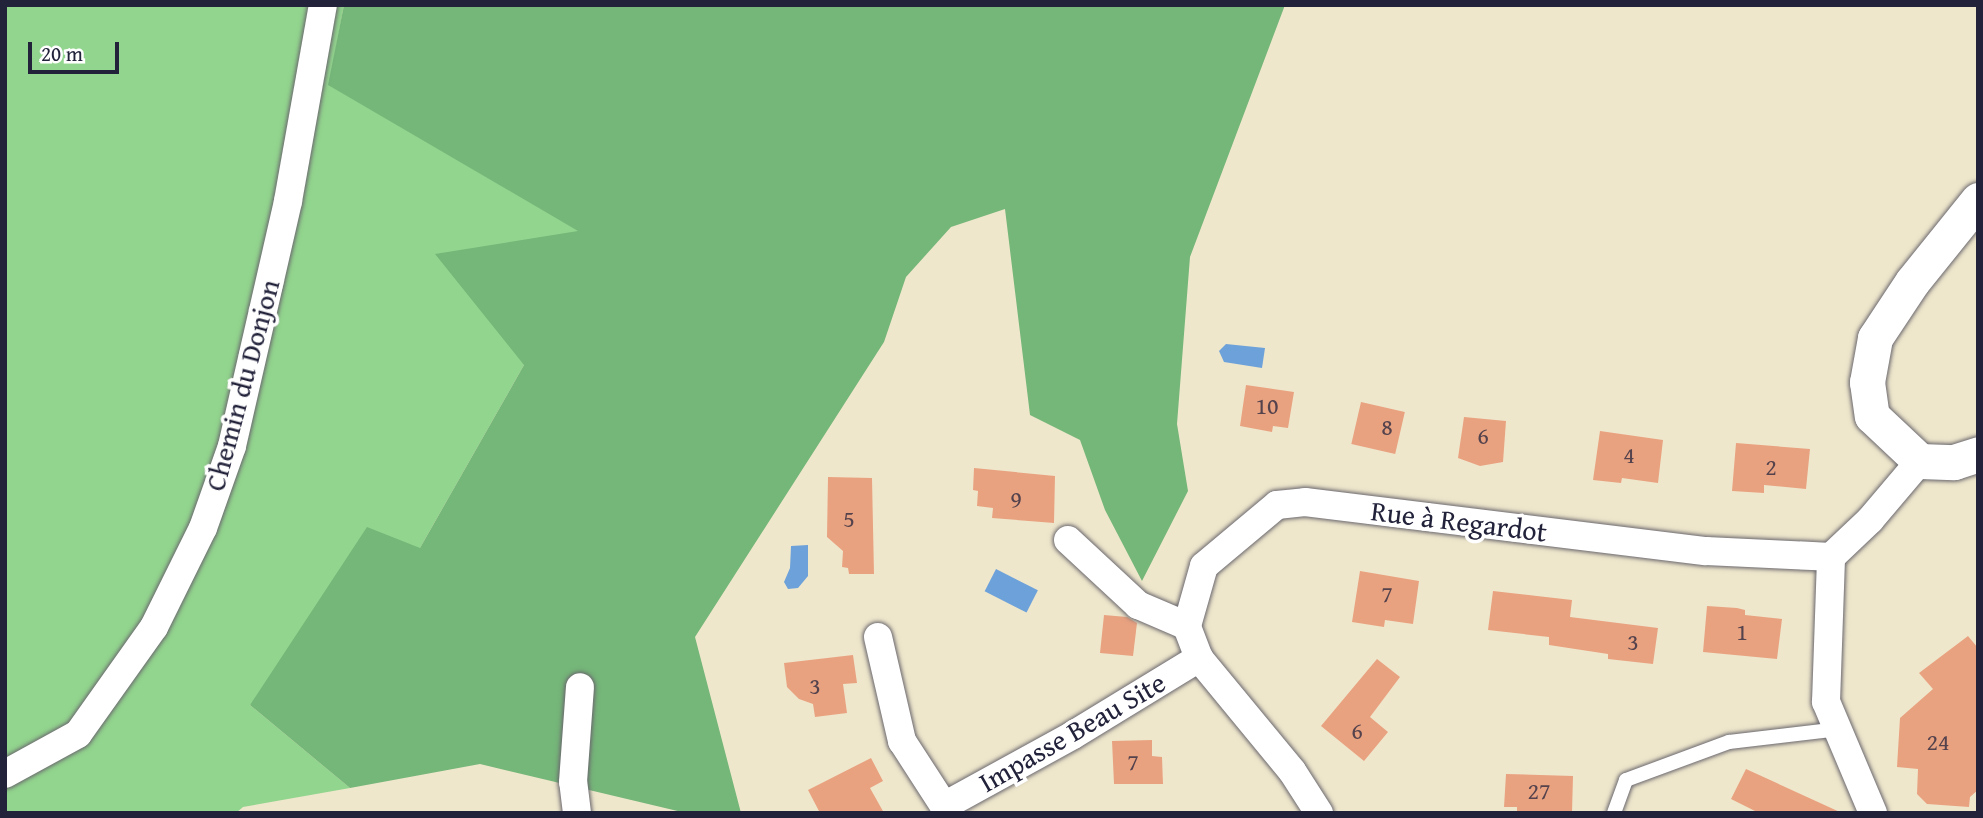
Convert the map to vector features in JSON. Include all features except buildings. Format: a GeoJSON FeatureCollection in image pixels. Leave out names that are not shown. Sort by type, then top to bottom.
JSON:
{"type":"FeatureCollection","features":[{"type":"Feature","properties":{"kind":"street","name":"Chemin du Donjon"},"geometry":{"type":"LineString","coordinates":[[5,774],[78,734],[154,627],[203,528],[235,432],[288,201],[323,5]]}},
{"type":"Feature","properties":{"kind":"street"},"geometry":{"type":"LineString","coordinates":[[1978,200],[1912,282],[1875,338],[1867,382],[1872,416],[1920,461],[1954,462],[1978,454]]}},
{"type":"Feature","properties":{"kind":"street"},"geometry":{"type":"LineString","coordinates":[[1873,813],[1826,702],[1831,557],[1870,520],[1920,461]]}},
{"type":"Feature","properties":{"kind":"street","name":"Rue à Regardot"},"geometry":{"type":"LineString","coordinates":[[1187,626],[1204,566],[1277,505],[1296,503],[1706,551],[1831,557]]}},
{"type":"Feature","properties":{"kind":"street"},"geometry":{"type":"LineString","coordinates":[[1068,540],[1138,605],[1187,626],[1199,658],[1292,771],[1319,813]]}},
{"type":"Feature","properties":{"kind":"street","name":"Impasse Beau Site"},"geometry":{"type":"LineString","coordinates":[[878,637],[902,741],[946,809],[1199,658]]}},
{"type":"Feature","properties":{"kind":"street"},"geometry":{"type":"LineString","coordinates":[[577,813],[573,782],[580,687]]}},
{"type":"Feature","properties":{"kind":"lane"},"geometry":{"type":"LineString","coordinates":[[1614,813],[1626,780],[1652,770],[1729,742],[1839,729]]}},
{"type":"Feature","properties":{"kind":"green space"},"geometry":{"type":"Polygon","coordinates":[[[5,5],[344,5],[329,85],[579,231],[524,365],[420,548],[250,705],[350,788],[243,807],[236,813],[5,813],[5,5]]]}},
{"type":"Feature","properties":{"kind":"green space"},"geometry":{"type":"Polygon","coordinates":[[[344,5],[1285,5],[1190,257],[1177,424],[1188,491],[1142,581],[1105,510],[1080,440],[1030,415],[1005,209],[951,227],[906,277],[884,342],[695,637],[741,813],[686,813],[480,764],[350,788],[250,705],[367,527],[420,548],[524,365],[435,254],[578,231],[328,85],[344,5]]]}},
{"type":"Feature","properties":{"kind":"water"},"geometry":{"type":"Polygon","coordinates":[[[1226,344],[1265,348],[1262,368],[1224,362],[1219,351],[1226,344]]]}},
{"type":"Feature","properties":{"kind":"water"},"geometry":{"type":"Polygon","coordinates":[[[808,545],[808,576],[798,588],[788,589],[784,582],[790,568],[791,546],[808,545]]]}},
{"type":"Feature","properties":{"kind":"water"},"geometry":{"type":"Polygon","coordinates":[[[996,569],[1038,590],[1027,613],[985,591],[996,569]]]}}]}
